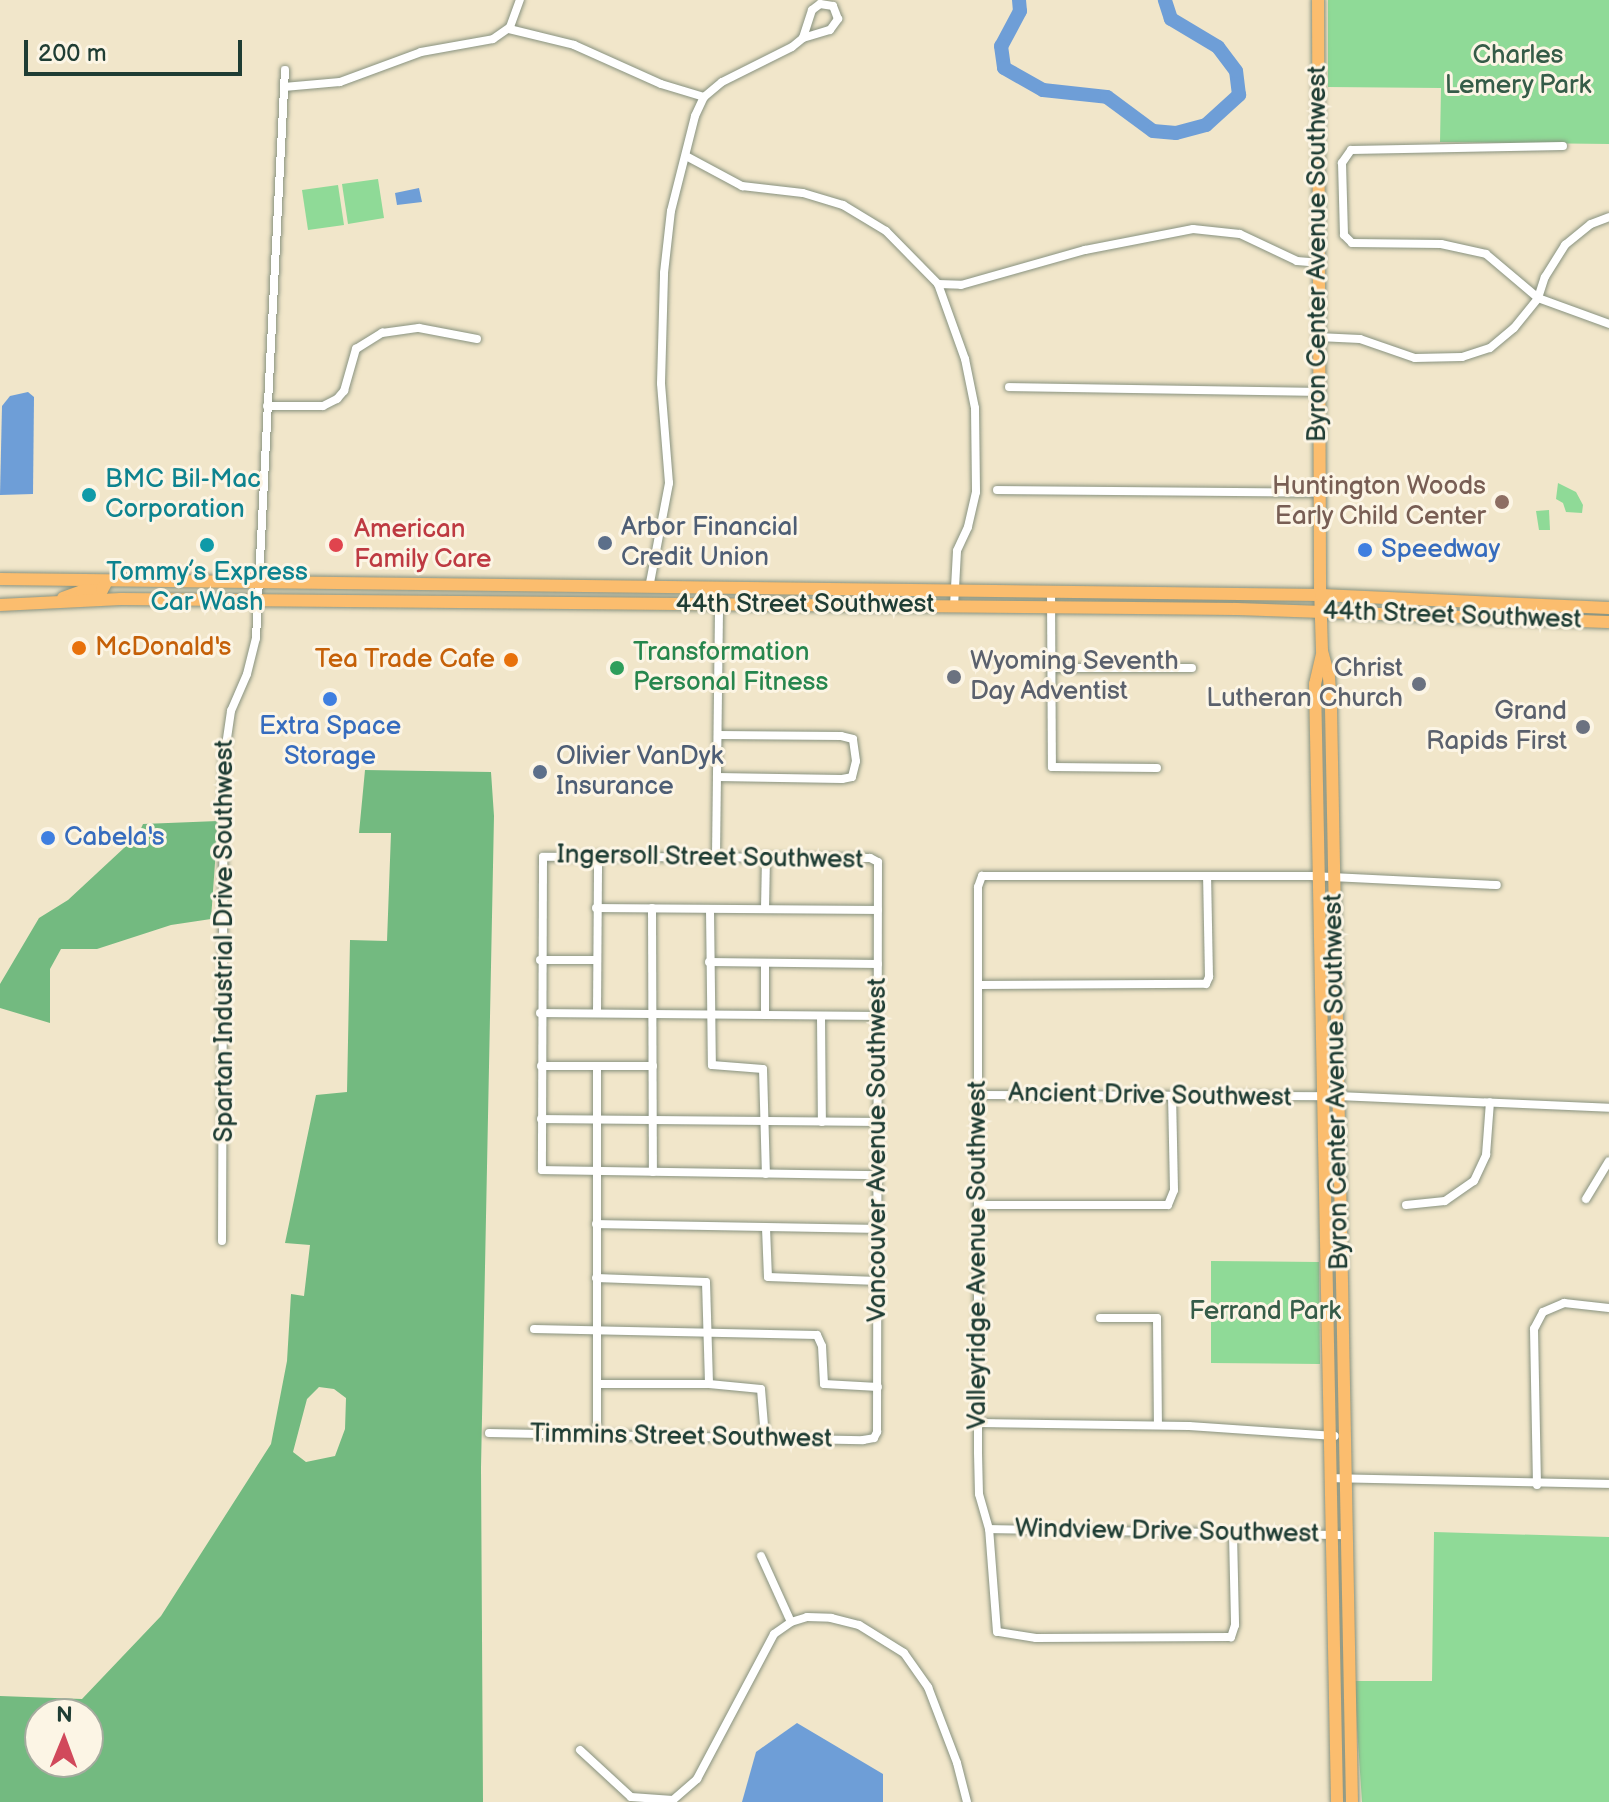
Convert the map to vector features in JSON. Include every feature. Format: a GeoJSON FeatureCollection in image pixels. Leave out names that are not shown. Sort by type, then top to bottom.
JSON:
{"type":"FeatureCollection","features":[{"type":"Feature","properties":{"kind":"main road","name":"Byron Center Avenue Southwest"},"geometry":{"type":"LineString","coordinates":[[1318,0],[1321,610],[1322,651],[1329,680],[1352,1802]]}},
{"type":"Feature","properties":{"kind":"main road","name":"44th Street Southwest"},"geometry":{"type":"LineString","coordinates":[[2,579],[1321,595],[1609,608]]}},
{"type":"Feature","properties":{"kind":"main road"},"geometry":{"type":"LineString","coordinates":[[57,602],[82,591],[102,590],[107,581]]}},
{"type":"Feature","properties":{"kind":"main road"},"geometry":{"type":"LineString","coordinates":[[419,602],[419,593],[427,586]]}},
{"type":"Feature","properties":{"kind":"main road"},"geometry":{"type":"LineString","coordinates":[[541,602],[554,587]]}},
{"type":"Feature","properties":{"kind":"main road"},"geometry":{"type":"LineString","coordinates":[[628,604],[649,588]]}},
{"type":"Feature","properties":{"kind":"main road"},"geometry":{"type":"LineString","coordinates":[[648,604],[665,588]]}},
{"type":"Feature","properties":{"kind":"main road"},"geometry":{"type":"LineString","coordinates":[[719,604],[724,589]]}},
{"type":"Feature","properties":{"kind":"main road"},"geometry":{"type":"LineString","coordinates":[[865,605],[870,590]]}},
{"type":"Feature","properties":{"kind":"main road","name":"44th Street Southwest"},"geometry":{"type":"LineString","coordinates":[[0,605],[258,601],[865,605],[1321,610],[1609,622]]}},
{"type":"Feature","properties":{"kind":"main road","name":"Byron Center Avenue Southwest"},"geometry":{"type":"LineString","coordinates":[[1322,651],[1315,680],[1337,1802]]}},
{"type":"Feature","properties":{"kind":"street"},"geometry":{"type":"LineString","coordinates":[[284,87],[340,82],[421,52],[493,39],[509,29],[520,0]]}},
{"type":"Feature","properties":{"kind":"street"},"geometry":{"type":"LineString","coordinates":[[649,588],[669,483],[661,383],[664,273],[671,211],[695,116],[704,97],[722,82],[792,47],[803,38],[830,30],[836,24],[837,11],[833,6],[820,4],[812,10],[803,38]]}},
{"type":"Feature","properties":{"kind":"street"},"geometry":{"type":"LineString","coordinates":[[509,29],[574,45],[661,84],[704,97]]}},
{"type":"Feature","properties":{"kind":"street","name":"Spartan Industrial Drive Southwest"},"geometry":{"type":"LineString","coordinates":[[222,1241],[224,759],[231,711],[253,656],[258,601],[285,70]]}},
{"type":"Feature","properties":{"kind":"street"},"geometry":{"type":"LineString","coordinates":[[1563,146],[1351,150],[1342,163],[1344,235],[1352,243],[1441,244],[1486,254],[1538,298],[1609,324]]}},
{"type":"Feature","properties":{"kind":"street"},"geometry":{"type":"LineString","coordinates":[[686,156],[742,186],[803,193],[843,205],[886,231],[938,284],[965,359],[975,408],[976,492],[968,527],[957,551],[954,606]]}},
{"type":"Feature","properties":{"kind":"street"},"geometry":{"type":"LineString","coordinates":[[1318,337],[1360,339],[1415,358],[1462,357],[1490,348],[1514,328],[1538,298],[1545,277],[1565,245],[1591,224],[1609,217]]}},
{"type":"Feature","properties":{"kind":"street"},"geometry":{"type":"LineString","coordinates":[[938,284],[961,285],[1085,250],[1193,229],[1240,234],[1287,257],[1318,263]]}},
{"type":"Feature","properties":{"kind":"street"},"geometry":{"type":"LineString","coordinates":[[267,406],[323,406],[337,399],[344,391],[356,349],[382,333],[419,328],[477,339]]}},
{"type":"Feature","properties":{"kind":"street"},"geometry":{"type":"LineString","coordinates":[[1009,387],[1319,392]]}},
{"type":"Feature","properties":{"kind":"street"},"geometry":{"type":"LineString","coordinates":[[997,490],[1320,493]]}},
{"type":"Feature","properties":{"kind":"street"},"geometry":{"type":"LineString","coordinates":[[1051,592],[1052,767],[1157,768]]}},
{"type":"Feature","properties":{"kind":"street"},"geometry":{"type":"LineString","coordinates":[[716,856],[719,604]]}},
{"type":"Feature","properties":{"kind":"street"},"geometry":{"type":"LineString","coordinates":[[1051,668],[1192,668]]}},
{"type":"Feature","properties":{"kind":"street"},"geometry":{"type":"LineString","coordinates":[[717,777],[852,777],[856,761],[853,739],[718,735]]}},
{"type":"Feature","properties":{"kind":"street"},"geometry":{"type":"LineString","coordinates":[[597,1013],[598,855]]}},
{"type":"Feature","properties":{"kind":"street","name":"Ingersoll Street Southwest"},"geometry":{"type":"LineString","coordinates":[[540,960],[543,857],[716,856],[876,860]]}},
{"type":"Feature","properties":{"kind":"street"},"geometry":{"type":"LineString","coordinates":[[765,909],[766,857]]}},
{"type":"Feature","properties":{"kind":"street","name":"Vancouver Avenue Southwest"},"geometry":{"type":"LineString","coordinates":[[874,1438],[878,1387],[876,860]]}},
{"type":"Feature","properties":{"kind":"street","name":"Valleyridge Avenue Southwest"},"geometry":{"type":"LineString","coordinates":[[1207,876],[982,876],[978,887],[979,1494],[989,1529],[997,1632],[1036,1638],[1231,1637],[1235,1625],[1233,1534]]}},
{"type":"Feature","properties":{"kind":"street"},"geometry":{"type":"LineString","coordinates":[[978,985],[1206,984],[1209,977],[1207,876],[1319,877],[1497,885]]}},
{"type":"Feature","properties":{"kind":"street"},"geometry":{"type":"LineString","coordinates":[[596,908],[878,910]]}},
{"type":"Feature","properties":{"kind":"street"},"geometry":{"type":"LineString","coordinates":[[652,908],[653,1172]]}},
{"type":"Feature","properties":{"kind":"street"},"geometry":{"type":"LineString","coordinates":[[710,910],[712,1065],[763,1069],[766,1174]]}},
{"type":"Feature","properties":{"kind":"street"},"geometry":{"type":"LineString","coordinates":[[597,960],[540,960],[542,1170],[877,1175]]}},
{"type":"Feature","properties":{"kind":"street"},"geometry":{"type":"LineString","coordinates":[[709,962],[878,964]]}},
{"type":"Feature","properties":{"kind":"street"},"geometry":{"type":"LineString","coordinates":[[765,963],[765,1015]]}},
{"type":"Feature","properties":{"kind":"street"},"geometry":{"type":"LineString","coordinates":[[540,1013],[878,1016]]}},
{"type":"Feature","properties":{"kind":"street"},"geometry":{"type":"LineString","coordinates":[[821,1017],[822,1122]]}},
{"type":"Feature","properties":{"kind":"street"},"geometry":{"type":"LineString","coordinates":[[541,1066],[653,1066]]}},
{"type":"Feature","properties":{"kind":"street"},"geometry":{"type":"LineString","coordinates":[[597,1067],[597,1435]]}},
{"type":"Feature","properties":{"kind":"street","name":"Ancient Drive Southwest"},"geometry":{"type":"LineString","coordinates":[[978,1095],[1172,1098],[1338,1096],[1609,1108]]}},
{"type":"Feature","properties":{"kind":"street"},"geometry":{"type":"LineString","coordinates":[[979,1205],[1168,1205],[1174,1190],[1172,1098]]}},
{"type":"Feature","properties":{"kind":"street"},"geometry":{"type":"LineString","coordinates":[[1406,1205],[1445,1201],[1474,1181],[1486,1155],[1490,1102]]}},
{"type":"Feature","properties":{"kind":"street"},"geometry":{"type":"LineString","coordinates":[[541,1119],[878,1122]]}},
{"type":"Feature","properties":{"kind":"street"},"geometry":{"type":"LineString","coordinates":[[1586,1199],[1609,1161]]}},
{"type":"Feature","properties":{"kind":"street"},"geometry":{"type":"LineString","coordinates":[[596,1224],[878,1229]]}},
{"type":"Feature","properties":{"kind":"street"},"geometry":{"type":"LineString","coordinates":[[766,1228],[768,1277],[878,1281]]}},
{"type":"Feature","properties":{"kind":"street"},"geometry":{"type":"LineString","coordinates":[[596,1278],[706,1282],[710,1333],[709,1384]]}},
{"type":"Feature","properties":{"kind":"street"},"geometry":{"type":"LineString","coordinates":[[1537,1485],[1534,1329],[1543,1312],[1564,1303],[1609,1308]]}},
{"type":"Feature","properties":{"kind":"street"},"geometry":{"type":"LineString","coordinates":[[1100,1318],[1157,1318],[1158,1425]]}},
{"type":"Feature","properties":{"kind":"street"},"geometry":{"type":"LineString","coordinates":[[534,1329],[817,1335],[822,1346],[824,1384],[878,1387]]}},
{"type":"Feature","properties":{"kind":"street"},"geometry":{"type":"LineString","coordinates":[[597,1384],[709,1384],[761,1389],[765,1399],[765,1438]]}},
{"type":"Feature","properties":{"kind":"street"},"geometry":{"type":"LineString","coordinates":[[979,1423],[1158,1425],[1343,1436]]}},
{"type":"Feature","properties":{"kind":"street","name":"Timmins Street Southwest"},"geometry":{"type":"LineString","coordinates":[[489,1433],[874,1438]]}},
{"type":"Feature","properties":{"kind":"street"},"geometry":{"type":"LineString","coordinates":[[1330,1478],[1537,1485],[1609,1484]]}},
{"type":"Feature","properties":{"kind":"street","name":"Windview Drive Southwest"},"geometry":{"type":"LineString","coordinates":[[989,1529],[1346,1535]]}},
{"type":"Feature","properties":{"kind":"street"},"geometry":{"type":"LineString","coordinates":[[761,1556],[791,1622]]}},
{"type":"Feature","properties":{"kind":"street"},"geometry":{"type":"LineString","coordinates":[[580,1750],[631,1797],[673,1800],[697,1779],[774,1634],[791,1622],[807,1617],[828,1618],[859,1625],[904,1653],[928,1687],[957,1763],[967,1802]]}},
{"type":"Feature","properties":{"kind":"green space","name":"Charles Lemery Park"},"geometry":{"type":"Polygon","coordinates":[[[1328,0],[1609,0],[1609,144],[1440,142],[1441,88],[1328,87],[1328,0]]]}},
{"type":"Feature","properties":{"kind":"green space"},"geometry":{"type":"Polygon","coordinates":[[[378,179],[384,218],[348,224],[342,184],[378,179]]]}},
{"type":"Feature","properties":{"kind":"green space"},"geometry":{"type":"Polygon","coordinates":[[[338,185],[344,225],[308,230],[302,190],[338,185]]]}},
{"type":"Feature","properties":{"kind":"green space"},"geometry":{"type":"Polygon","coordinates":[[[1558,483],[1576,492],[1583,505],[1582,513],[1566,512],[1563,503],[1556,499],[1558,483]]]}},
{"type":"Feature","properties":{"kind":"green space"},"geometry":{"type":"Polygon","coordinates":[[[1549,510],[1550,530],[1539,530],[1536,511],[1549,510]]]}},
{"type":"Feature","properties":{"kind":"green space"},"geometry":{"type":"Polygon","coordinates":[[[365,770],[491,772],[494,816],[481,1468],[483,1802],[0,1802],[0,1696],[55,1698],[24,1698],[24,1778],[104,1778],[104,1698],[83,1698],[161,1616],[271,1444],[287,1361],[291,1294],[304,1296],[310,1245],[285,1243],[316,1095],[347,1092],[350,940],[387,941],[391,833],[359,833],[365,770]],[[319,1387],[307,1399],[293,1452],[306,1462],[335,1456],[345,1429],[346,1398],[334,1389],[319,1387]]]}},
{"type":"Feature","properties":{"kind":"green space"},"geometry":{"type":"Polygon","coordinates":[[[218,821],[211,919],[171,925],[97,949],[61,949],[50,969],[50,1023],[0,1008],[0,984],[39,918],[68,900],[138,835],[143,824],[218,821]]]}},
{"type":"Feature","properties":{"kind":"green space","name":"Ferrand Park"},"geometry":{"type":"Polygon","coordinates":[[[1211,1261],[1319,1262],[1320,1364],[1211,1363],[1211,1261]]]}},
{"type":"Feature","properties":{"kind":"green space"},"geometry":{"type":"Polygon","coordinates":[[[1434,1532],[1609,1537],[1609,1802],[1362,1802],[1354,1681],[1432,1681],[1434,1532]]]}},
{"type":"Feature","properties":{"kind":"water"},"geometry":{"type":"Polygon","coordinates":[[[419,188],[422,202],[397,205],[395,193],[419,188]]]}},
{"type":"Feature","properties":{"kind":"water"},"geometry":{"type":"Polygon","coordinates":[[[28,392],[34,397],[33,494],[0,495],[2,406],[10,396],[28,392]]]}},
{"type":"Feature","properties":{"kind":"water"},"geometry":{"type":"Polygon","coordinates":[[[797,1723],[883,1774],[883,1802],[742,1802],[756,1752],[797,1723]]]}},
{"type":"Feature","properties":{"kind":"waterway"},"geometry":{"type":"LineString","coordinates":[[1019,0],[1020,11],[1001,46],[1004,68],[1043,90],[1107,97],[1153,131],[1176,133],[1206,125],[1239,95],[1236,71],[1218,47],[1171,19],[1165,0]]}},
{"type":"Feature","properties":{"kind":"place","name":"BMC Bil-Mac Corporation"},"geometry":{"type":"Point","coordinates":[89,495]}},
{"type":"Feature","properties":{"kind":"place","name":"Huntington Woods Early Child Center"},"geometry":{"type":"Point","coordinates":[1502,502]}},
{"type":"Feature","properties":{"kind":"place","name":"Arbor Financial Credit Union"},"geometry":{"type":"Point","coordinates":[605,543]}},
{"type":"Feature","properties":{"kind":"place","name":"Tommy’s Express Car Wash"},"geometry":{"type":"Point","coordinates":[207,545]}},
{"type":"Feature","properties":{"kind":"place","name":"American Family Care"},"geometry":{"type":"Point","coordinates":[336,545]}},
{"type":"Feature","properties":{"kind":"place","name":"Speedway"},"geometry":{"type":"Point","coordinates":[1365,550]}},
{"type":"Feature","properties":{"kind":"place","name":"McDonald's"},"geometry":{"type":"Point","coordinates":[79,648]}},
{"type":"Feature","properties":{"kind":"place","name":"Tea Trade Cafe"},"geometry":{"type":"Point","coordinates":[511,660]}},
{"type":"Feature","properties":{"kind":"place","name":"Transformation Personal Fitness"},"geometry":{"type":"Point","coordinates":[617,668]}},
{"type":"Feature","properties":{"kind":"place","name":"Wyoming Seventh Day Adventist"},"geometry":{"type":"Point","coordinates":[954,677]}},
{"type":"Feature","properties":{"kind":"place","name":"Christ Lutheran Church"},"geometry":{"type":"Point","coordinates":[1419,684]}},
{"type":"Feature","properties":{"kind":"place","name":"Extra Space Storage"},"geometry":{"type":"Point","coordinates":[330,699]}},
{"type":"Feature","properties":{"kind":"place","name":"Grand Rapids First"},"geometry":{"type":"Point","coordinates":[1583,727]}},
{"type":"Feature","properties":{"kind":"place","name":"Olivier VanDyk Insurance"},"geometry":{"type":"Point","coordinates":[540,772]}},
{"type":"Feature","properties":{"kind":"place","name":"Cabela's"},"geometry":{"type":"Point","coordinates":[48,838]}}]}
